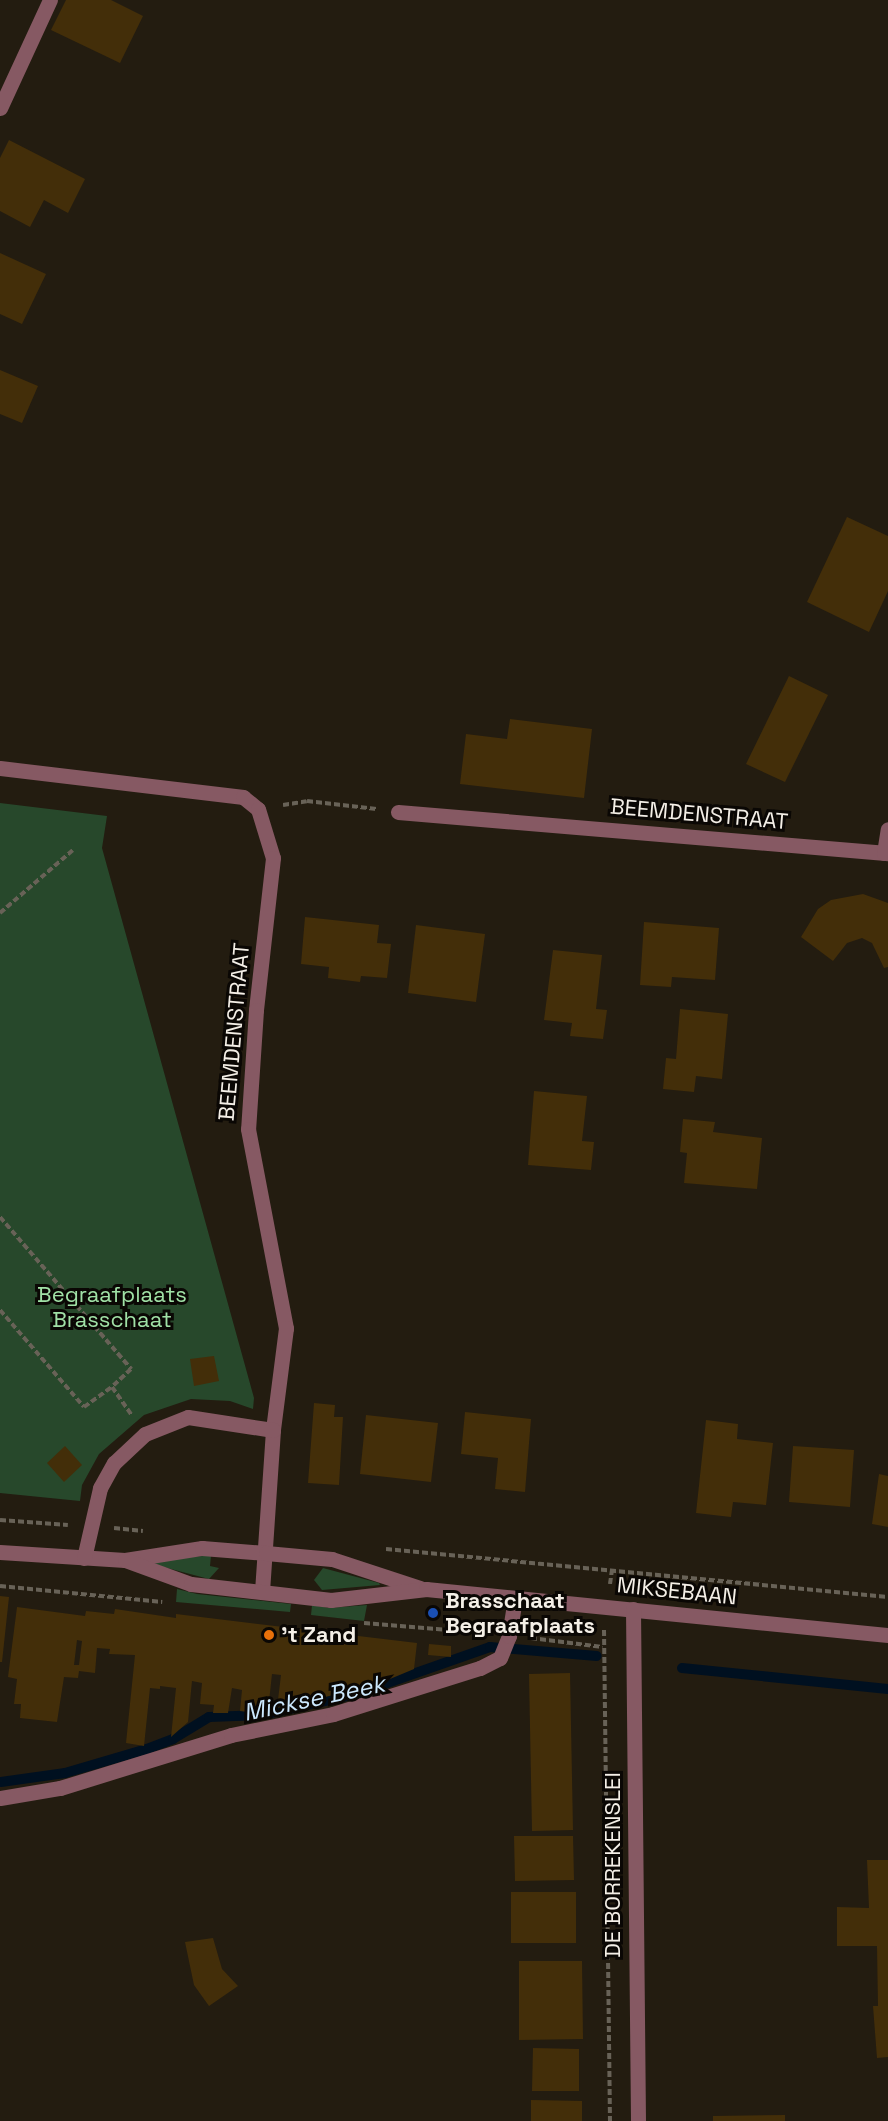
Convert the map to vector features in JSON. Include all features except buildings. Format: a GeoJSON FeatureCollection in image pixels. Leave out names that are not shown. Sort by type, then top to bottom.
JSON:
{"type":"FeatureCollection","features":[{"type":"Feature","properties":{"kind":"street"},"geometry":{"type":"LineString","coordinates":[[0,108],[50,0]]}},
{"type":"Feature","properties":{"kind":"street"},"geometry":{"type":"LineString","coordinates":[[0,768],[243,798],[258,809]]}},
{"type":"Feature","properties":{"kind":"street","name":"BEEMDENSTRAAT"},"geometry":{"type":"LineString","coordinates":[[258,809],[273,858],[256,1010],[248,1129],[286,1328],[273,1430],[262,1592]]}},
{"type":"Feature","properties":{"kind":"street","name":"BEEMDENSTRAAT"},"geometry":{"type":"LineString","coordinates":[[398,812],[886,853]]}},
{"type":"Feature","properties":{"kind":"street"},"geometry":{"type":"LineString","coordinates":[[886,853],[888,829]]}},
{"type":"Feature","properties":{"kind":"street"},"geometry":{"type":"LineString","coordinates":[[84,1558],[100,1488],[114,1463],[145,1434],[188,1417],[273,1430]]}},
{"type":"Feature","properties":{"kind":"street","name":"MIKSEBAAN"},"geometry":{"type":"LineString","coordinates":[[0,1552],[125,1560],[202,1548],[266,1553],[332,1559],[426,1590]]}},
{"type":"Feature","properties":{"kind":"street","name":"MIKSEBAAN"},"geometry":{"type":"LineString","coordinates":[[125,1560],[191,1584],[331,1600],[426,1590],[888,1635]]}},
{"type":"Feature","properties":{"kind":"street"},"geometry":{"type":"LineString","coordinates":[[0,1798],[60,1788],[231,1735],[333,1714],[500,1658],[509,1635],[515,1598]]}},
{"type":"Feature","properties":{"kind":"street","name":"DE BORREKENSLEI"},"geometry":{"type":"LineString","coordinates":[[633,1609],[638,2121]]}},
{"type":"Feature","properties":{"kind":"path"},"geometry":{"type":"LineString","coordinates":[[258,809],[307,801],[398,812]]}},
{"type":"Feature","properties":{"kind":"path"},"geometry":{"type":"LineString","coordinates":[[0,913],[73,850]]}},
{"type":"Feature","properties":{"kind":"path"},"geometry":{"type":"LineString","coordinates":[[0,1217],[131,1369],[112,1387],[84,1407],[0,1310]]}},
{"type":"Feature","properties":{"kind":"path"},"geometry":{"type":"LineString","coordinates":[[112,1387],[145,1434]]}},
{"type":"Feature","properties":{"kind":"path"},"geometry":{"type":"LineString","coordinates":[[612,1570],[888,1597]]}},
{"type":"Feature","properties":{"kind":"path"},"geometry":{"type":"LineString","coordinates":[[509,1635],[602,1647],[610,2121]]}},
{"type":"Feature","properties":{"kind":"green space","name":"Begraafplaats Brasschaat"},"geometry":{"type":"Polygon","coordinates":[[[0,803],[107,816],[102,848],[254,1398],[253,1409],[230,1401],[191,1399],[144,1415],[99,1454],[82,1485],[80,1501],[0,1493],[0,803]]]}},
{"type":"Feature","properties":{"kind":"green space"},"geometry":{"type":"Polygon","coordinates":[[[211,1556],[210,1566],[219,1568],[209,1579],[152,1564],[156,1559],[211,1556]]]}},
{"type":"Feature","properties":{"kind":"green space"},"geometry":{"type":"Polygon","coordinates":[[[323,1568],[380,1585],[322,1590],[314,1580],[323,1568]]]}},
{"type":"Feature","properties":{"kind":"green space"},"geometry":{"type":"Polygon","coordinates":[[[177,1589],[197,1594],[291,1604],[290,1612],[176,1602],[177,1589]]]}},
{"type":"Feature","properties":{"kind":"green space"},"geometry":{"type":"Polygon","coordinates":[[[312,1605],[329,1608],[367,1605],[364,1621],[311,1615],[312,1605]]]}},
{"type":"Feature","properties":{"kind":"waterway","name":"Mickse Beek"},"geometry":{"type":"LineString","coordinates":[[1,1782],[65,1773],[147,1749],[173,1739],[209,1717],[262,1715],[356,1694],[490,1647],[597,1656]]}},
{"type":"Feature","properties":{"kind":"waterway","name":"Mickse Beek"},"geometry":{"type":"LineString","coordinates":[[682,1668],[888,1689]]}},
{"type":"Feature","properties":{"kind":"place","name":"Brasschaat Begraafplaats"},"geometry":{"type":"Point","coordinates":[433,1613]}},
{"type":"Feature","properties":{"kind":"place","name":"'t Zand"},"geometry":{"type":"Point","coordinates":[269,1635]}}]}
